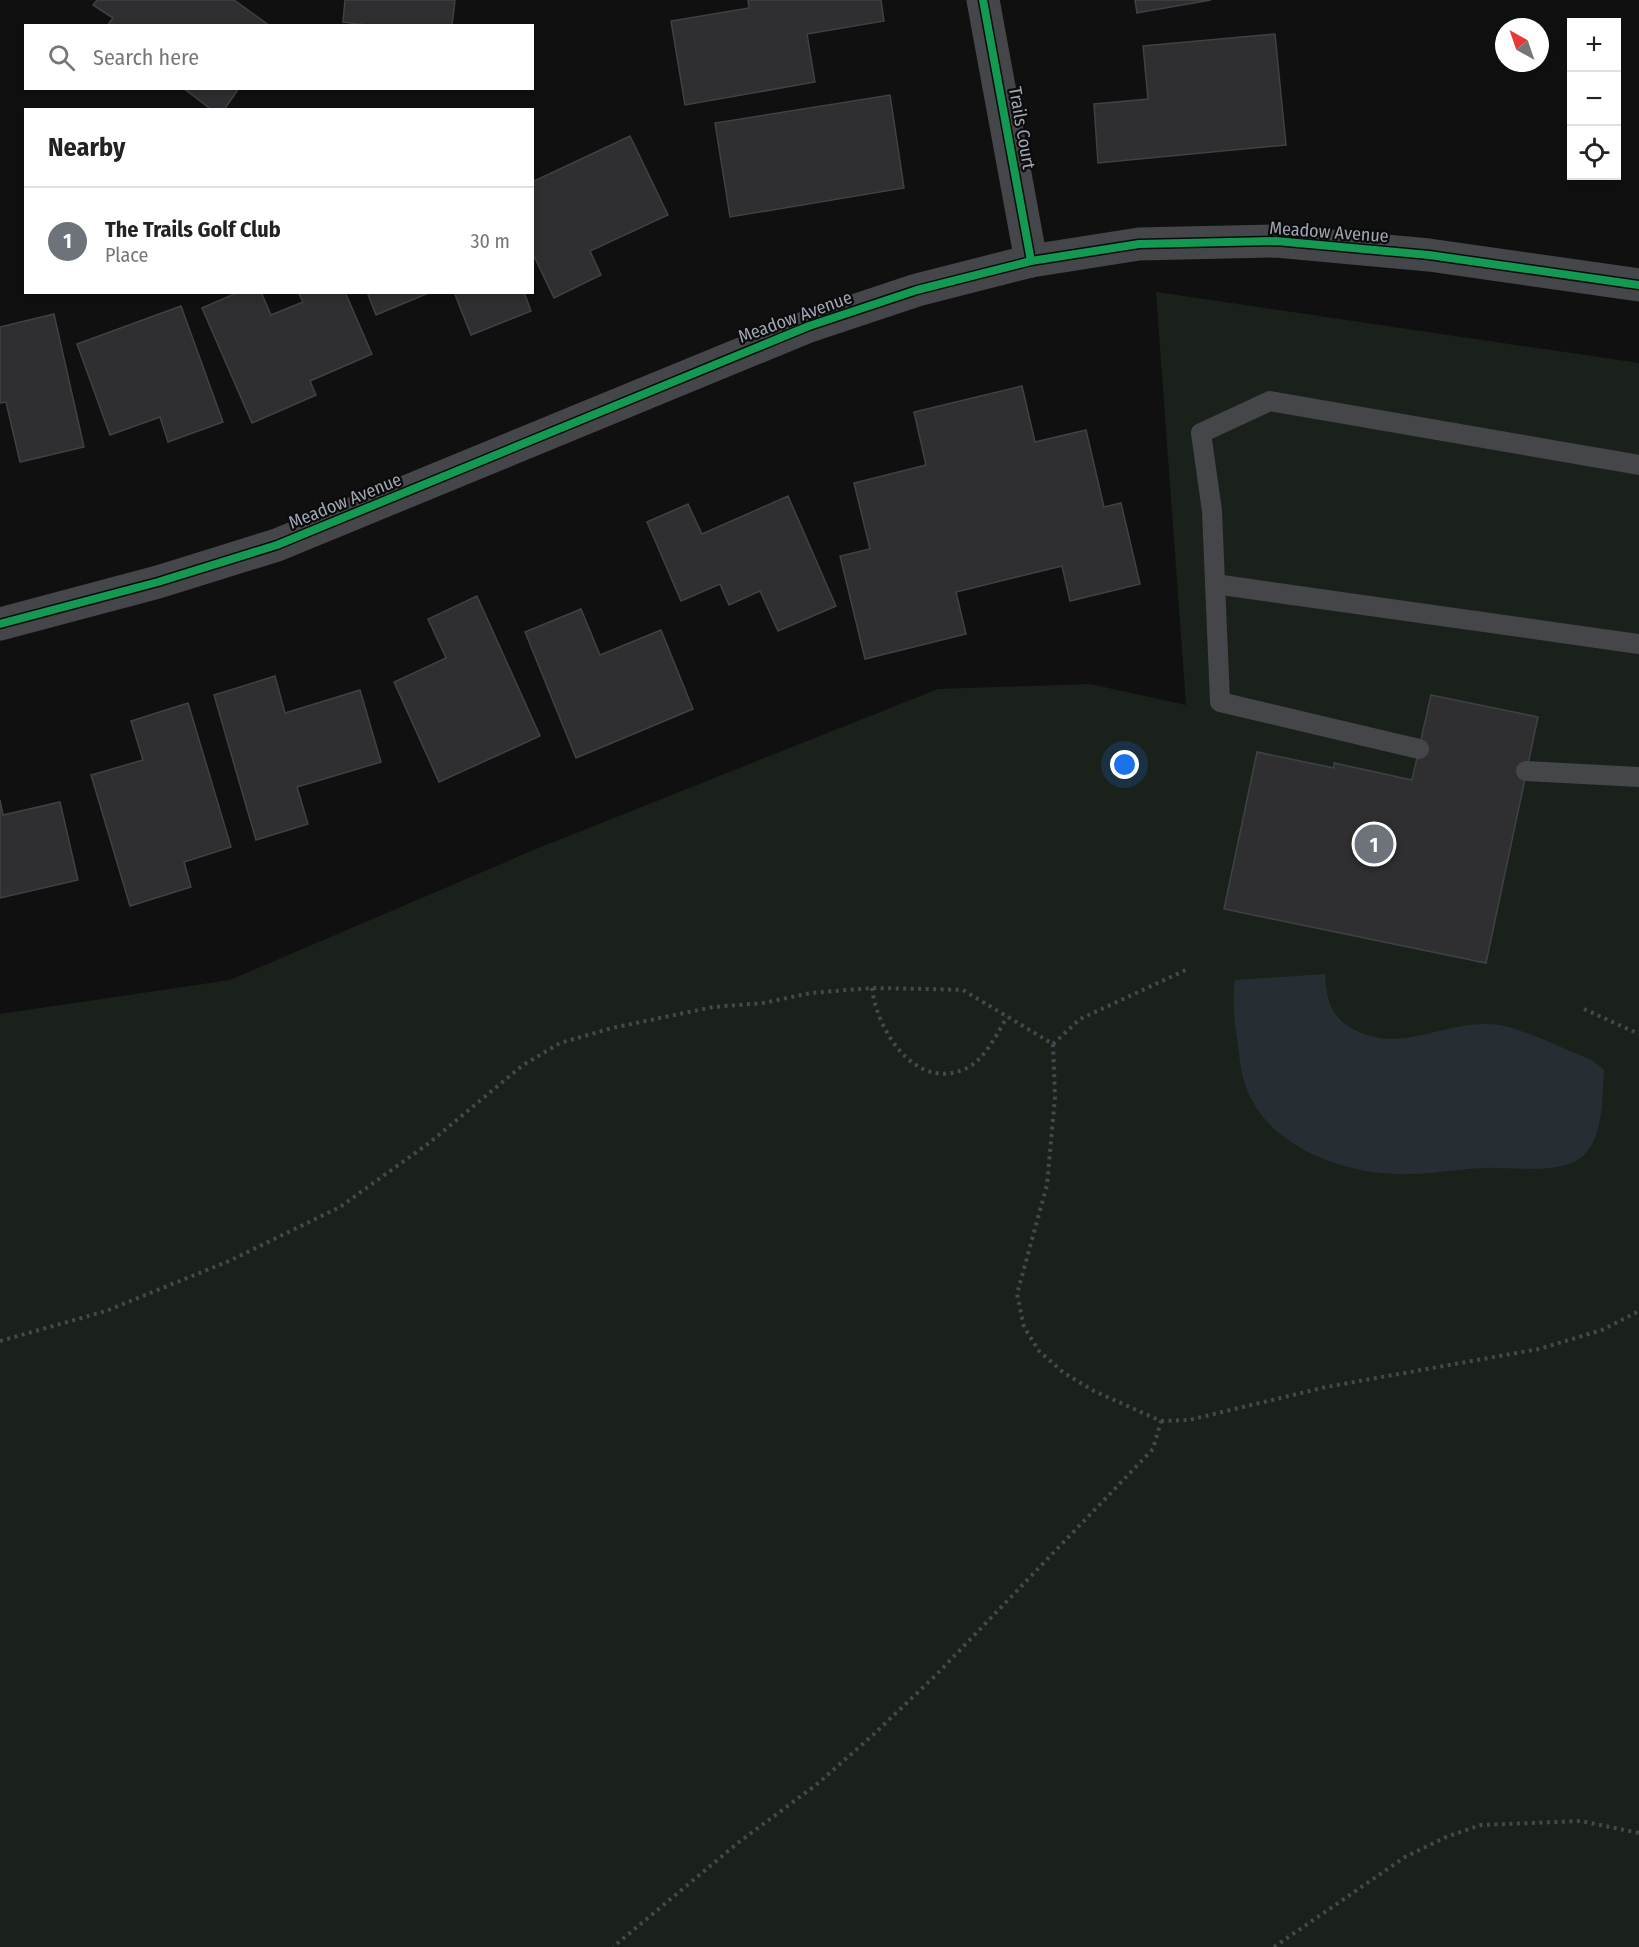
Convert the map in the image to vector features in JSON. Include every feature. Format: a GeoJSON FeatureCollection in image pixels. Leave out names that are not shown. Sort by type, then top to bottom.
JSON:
{"type":"FeatureCollection","features":[{"type":"Feature","properties":{"kind":"street","name":"Trails Court"},"geometry":{"type":"LineString","coordinates":[[983,0],[1031,261]]}},
{"type":"Feature","properties":{"kind":"street","name":"Meadow Avenue"},"geometry":{"type":"LineString","coordinates":[[0,624],[158,582],[277,545],[809,326],[916,290],[1031,261],[1139,244],[1276,241],[1429,255],[1639,285]]}},
{"type":"Feature","properties":{"kind":"lane"},"geometry":{"type":"LineString","coordinates":[[1419,749],[1220,702],[1212,511],[1201,433],[1270,401],[1639,465]]}},
{"type":"Feature","properties":{"kind":"lane"},"geometry":{"type":"LineString","coordinates":[[1215,584],[1639,644]]}},
{"type":"Feature","properties":{"kind":"lane"},"geometry":{"type":"LineString","coordinates":[[1526,771],[1639,777]]}},
{"type":"Feature","properties":{"kind":"path"},"geometry":{"type":"LineString","coordinates":[[1188,969],[1080,1019],[1053,1044],[1055,1097],[1047,1185],[1017,1294],[1024,1327],[1039,1351],[1064,1372],[1094,1391],[1161,1421],[1190,1420],[1326,1387],[1539,1349],[1602,1330],[1639,1311]]}},
{"type":"Feature","properties":{"kind":"path"},"geometry":{"type":"LineString","coordinates":[[0,1341],[106,1311],[229,1261],[340,1207],[429,1143],[523,1065],[560,1043],[658,1017],[713,1007],[763,1003],[811,993],[872,988],[963,990],[1053,1044]]}},
{"type":"Feature","properties":{"kind":"path"},"geometry":{"type":"LineString","coordinates":[[872,988],[874,1004],[903,1057],[922,1070],[945,1074],[968,1068],[992,1044],[1007,1017]]}},
{"type":"Feature","properties":{"kind":"path"},"geometry":{"type":"LineString","coordinates":[[1584,1009],[1639,1034]]}},
{"type":"Feature","properties":{"kind":"path"},"geometry":{"type":"LineString","coordinates":[[613,1947],[739,1842],[816,1785],[881,1728],[943,1668],[1153,1449],[1161,1421]]}},
{"type":"Feature","properties":{"kind":"path"},"geometry":{"type":"LineString","coordinates":[[1274,1947],[1405,1857],[1446,1837],[1480,1825],[1581,1821],[1639,1833]]}},
{"type":"Feature","properties":{"kind":"shaded area"},"geometry":{"type":"Polygon","coordinates":[[[1156,292],[1639,363],[1639,1947],[0,1947],[0,1014],[230,980],[536,849],[938,689],[1090,684],[1186,705],[1156,292]]]}},
{"type":"Feature","properties":{"kind":"shaded area"},"geometry":{"type":"Polygon","coordinates":[[[1325,974],[1329,1002],[1336,1016],[1359,1032],[1394,1039],[1463,1026],[1498,1025],[1532,1035],[1592,1060],[1604,1070],[1601,1113],[1592,1145],[1577,1160],[1551,1168],[1481,1168],[1407,1174],[1382,1173],[1341,1165],[1321,1158],[1284,1137],[1268,1123],[1255,1106],[1246,1087],[1240,1063],[1234,1016],[1235,980],[1325,974]]]}},
{"type":"Feature","properties":{"kind":"building"},"geometry":{"type":"Polygon","coordinates":[[[97,0],[234,0],[267,24],[108,24],[113,18],[93,5],[97,0]]]}},
{"type":"Feature","properties":{"kind":"building"},"geometry":{"type":"Polygon","coordinates":[[[345,0],[455,0],[452,24],[343,22],[345,0]]]}},
{"type":"Feature","properties":{"kind":"building"},"geometry":{"type":"Polygon","coordinates":[[[748,0],[881,0],[884,21],[807,34],[815,82],[685,105],[671,21],[749,8],[748,0]]]}},
{"type":"Feature","properties":{"kind":"building"},"geometry":{"type":"Polygon","coordinates":[[[1135,0],[1211,0],[1137,13],[1135,0]]]}},
{"type":"Feature","properties":{"kind":"building"},"geometry":{"type":"Polygon","coordinates":[[[1275,34],[1286,145],[1098,163],[1094,104],[1148,99],[1143,46],[1275,34]]]}},
{"type":"Feature","properties":{"kind":"building"},"geometry":{"type":"Polygon","coordinates":[[[186,90],[238,90],[225,108],[209,108],[186,90]]]}},
{"type":"Feature","properties":{"kind":"building"},"geometry":{"type":"Polygon","coordinates":[[[890,95],[904,188],[730,217],[715,123],[890,95]]]}},
{"type":"Feature","properties":{"kind":"building"},"geometry":{"type":"Polygon","coordinates":[[[630,136],[668,215],[590,251],[601,275],[554,298],[534,256],[534,181],[630,136]]]}},
{"type":"Feature","properties":{"kind":"building"},"geometry":{"type":"Polygon","coordinates":[[[234,294],[262,294],[271,315],[303,302],[299,294],[346,294],[372,354],[310,381],[316,395],[252,423],[202,308],[234,294]]]}},
{"type":"Feature","properties":{"kind":"building"},"geometry":{"type":"Polygon","coordinates":[[[368,294],[426,294],[376,315],[368,294]]]}},
{"type":"Feature","properties":{"kind":"building"},"geometry":{"type":"Polygon","coordinates":[[[455,294],[525,294],[531,311],[471,335],[455,294]]]}},
{"type":"Feature","properties":{"kind":"building"},"geometry":{"type":"Polygon","coordinates":[[[181,306],[223,422],[168,442],[160,417],[110,435],[77,344],[181,306]]]}},
{"type":"Feature","properties":{"kind":"building"},"geometry":{"type":"Polygon","coordinates":[[[54,314],[84,447],[20,462],[6,402],[0,403],[0,327],[54,314]]]}},
{"type":"Feature","properties":{"kind":"building"},"geometry":{"type":"Polygon","coordinates":[[[1022,386],[1035,442],[1086,430],[1104,507],[1121,503],[1140,584],[1070,601],[1062,566],[956,592],[966,634],[865,659],[840,556],[870,549],[854,483],[926,465],[914,412],[1022,386]]]}},
{"type":"Feature","properties":{"kind":"building"},"geometry":{"type":"Polygon","coordinates":[[[788,496],[836,606],[778,631],[760,591],[729,605],[720,584],[681,601],[647,522],[688,504],[702,534],[788,496]]]}},
{"type":"Feature","properties":{"kind":"building"},"geometry":{"type":"Polygon","coordinates":[[[477,596],[540,736],[439,782],[394,682],[446,658],[428,619],[477,596]]]}},
{"type":"Feature","properties":{"kind":"building"},"geometry":{"type":"Polygon","coordinates":[[[581,609],[600,655],[661,630],[693,709],[576,758],[525,632],[581,609]]]}},
{"type":"Feature","properties":{"kind":"building"},"geometry":{"type":"Polygon","coordinates":[[[275,676],[285,713],[360,690],[381,762],[297,787],[308,824],[256,840],[214,695],[275,676]]]}},
{"type":"Feature","properties":{"kind":"building"},"geometry":{"type":"Polygon","coordinates":[[[1431,695],[1538,717],[1486,963],[1224,909],[1257,752],[1334,768],[1334,763],[1412,780],[1431,695]]]}},
{"type":"Feature","properties":{"kind":"building"},"geometry":{"type":"Polygon","coordinates":[[[188,703],[231,847],[184,862],[191,887],[130,906],[91,775],[143,760],[131,721],[188,703]]]}},
{"type":"Feature","properties":{"kind":"building"},"geometry":{"type":"Polygon","coordinates":[[[0,800],[3,815],[60,802],[78,880],[0,898],[0,800]]]}},
{"type":"Feature","properties":{"kind":"cycle path"},"geometry":{"type":"LineString","coordinates":[[983,0],[1031,261]]}},
{"type":"Feature","properties":{"kind":"cycle path"},"geometry":{"type":"LineString","coordinates":[[0,624],[158,582],[277,545],[809,326],[917,290],[1031,261],[1139,244],[1276,241],[1429,255],[1639,285]]}},
{"type":"Feature","properties":{"kind":"place","name":"The Trails Golf Club"},"geometry":{"type":"Point","coordinates":[1374,844]}}]}
